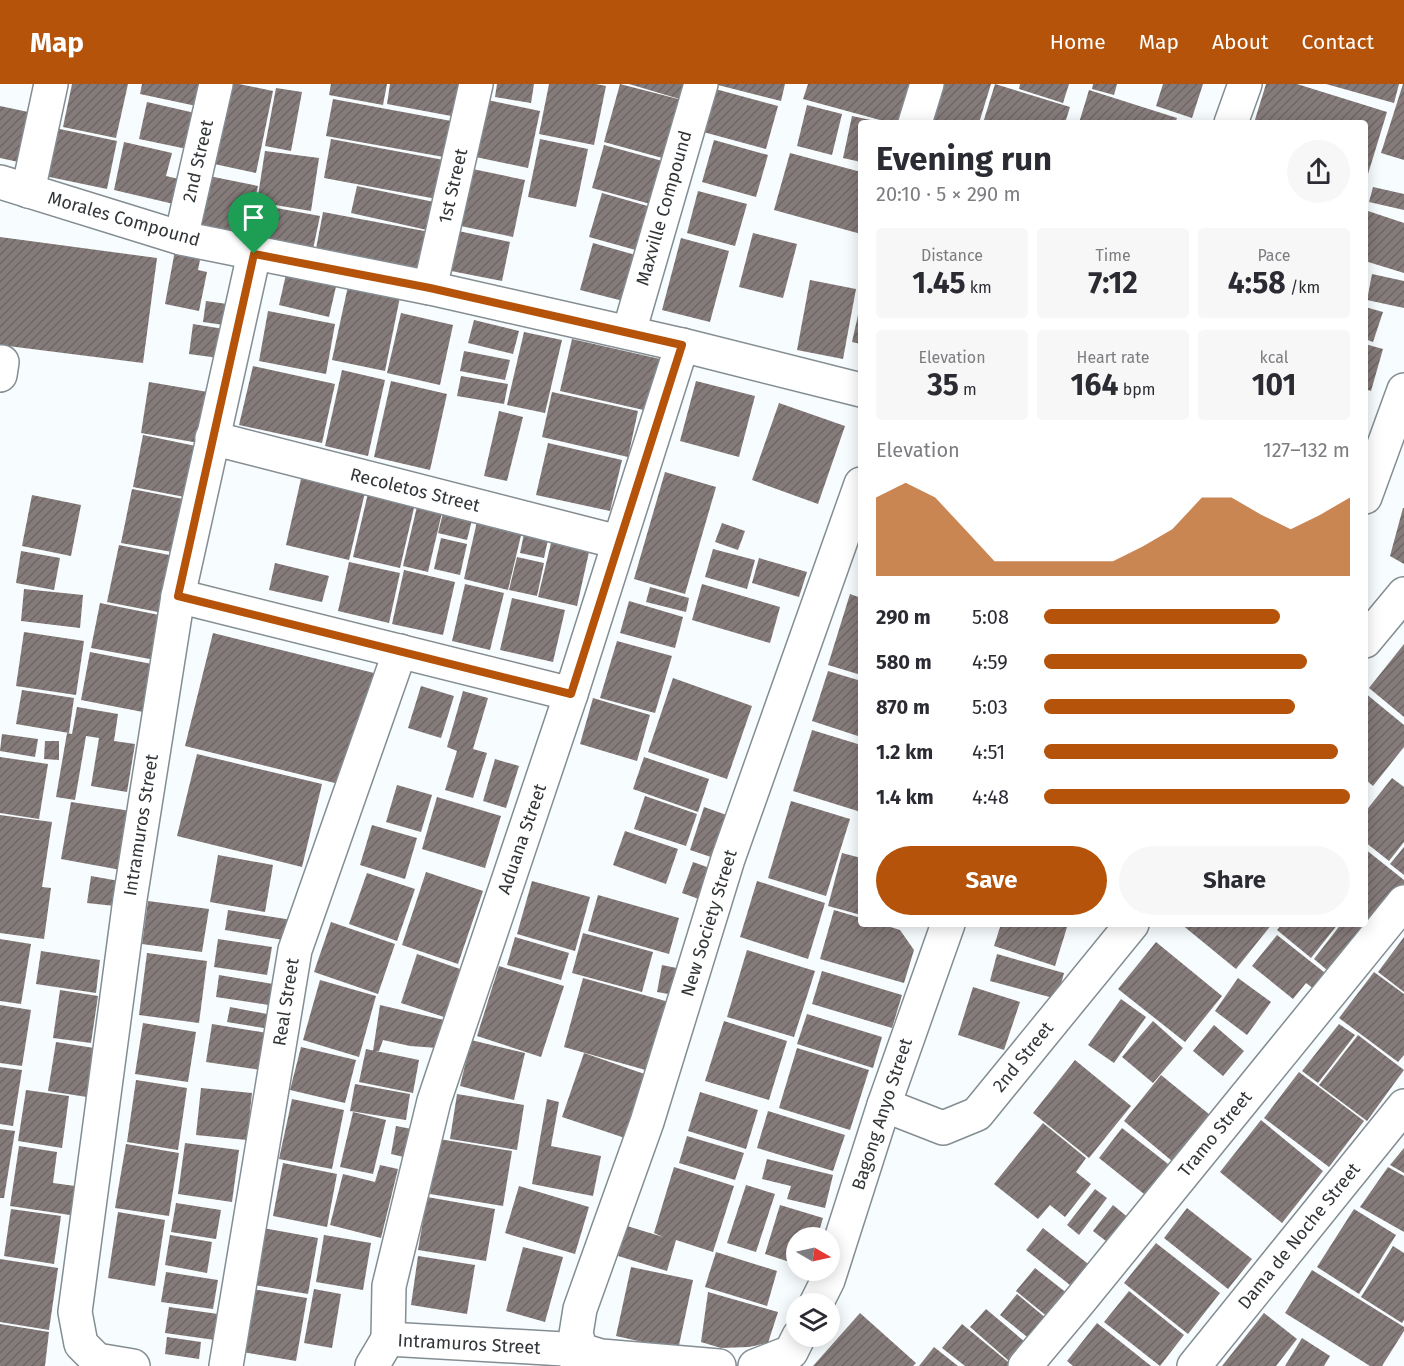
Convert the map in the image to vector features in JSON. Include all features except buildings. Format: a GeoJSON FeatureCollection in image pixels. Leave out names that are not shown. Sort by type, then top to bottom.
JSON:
{"type":"FeatureCollection","features":[{"type":"Feature","properties":{"kind":"street"},"geometry":{"type":"LineString","coordinates":[[14,187],[51,84]]}},
{"type":"Feature","properties":{"kind":"street","name":"2nd Street"},"geometry":{"type":"LineString","coordinates":[[181,238],[216,84]]}},
{"type":"Feature","properties":{"kind":"street","name":"1st Street"},"geometry":{"type":"LineString","coordinates":[[430,288],[476,84]]}},
{"type":"Feature","properties":{"kind":"street","name":"Maxville Compound"},"geometry":{"type":"LineString","coordinates":[[628,332],[700,84]]}},
{"type":"Feature","properties":{"kind":"street"},"geometry":{"type":"LineString","coordinates":[[916,120],[927,84]]}},
{"type":"Feature","properties":{"kind":"street"},"geometry":{"type":"LineString","coordinates":[[1232,120],[1245,84]]}},
{"type":"Feature","properties":{"kind":"street","name":"Morales Compound"},"geometry":{"type":"LineString","coordinates":[[14,187],[181,238],[430,288],[628,332],[858,389]]}},
{"type":"Feature","properties":{"kind":"street","name":"Intramuros Street"},"geometry":{"type":"LineString","coordinates":[[133,1366],[97,1360],[81,1344],[75,1312],[129,899],[178,596],[254,254]]}},
{"type":"Feature","properties":{"kind":"street","name":"Aduana Street"},"geometry":{"type":"LineString","coordinates":[[380,1353],[389,1286],[434,1101],[571,694],[682,345]]}},
{"type":"Feature","properties":{"kind":"street"},"geometry":{"type":"LineString","coordinates":[[1368,489],[1404,390]]}},
{"type":"Feature","properties":{"kind":"street","name":"Recoletos Street"},"geometry":{"type":"LineString","coordinates":[[212,438],[618,542]]}},
{"type":"Feature","properties":{"kind":"street","name":"New Society Street"},"geometry":{"type":"LineString","coordinates":[[579,1358],[576,1334],[580,1309],[647,1122],[728,859],[858,492]]}},
{"type":"Feature","properties":{"kind":"street"},"geometry":{"type":"LineString","coordinates":[[1368,637],[1404,594]]}},
{"type":"Feature","properties":{"kind":"street"},"geometry":{"type":"LineString","coordinates":[[178,596],[571,694]]}},
{"type":"Feature","properties":{"kind":"street","name":"Real Street"},"geometry":{"type":"LineString","coordinates":[[226,1366],[295,950],[400,651]]}},
{"type":"Feature","properties":{"kind":"street","name":"Tramo Street"},"geometry":{"type":"LineString","coordinates":[[1025,1366],[1404,902]]}},
{"type":"Feature","properties":{"kind":"street","name":"Bagong Anyo Street"},"geometry":{"type":"LineString","coordinates":[[822,1293],[828,1280],[884,1105],[947,927]]}},
{"type":"Feature","properties":{"kind":"street","name":"2nd Street"},"geometry":{"type":"LineString","coordinates":[[884,1105],[943,1128],[977,1114],[1130,927]]}},
{"type":"Feature","properties":{"kind":"street","name":"Dama de Noche Street"},"geometry":{"type":"LineString","coordinates":[[1194,1366],[1404,1106]]}},
{"type":"Feature","properties":{"kind":"street"},"geometry":{"type":"LineString","coordinates":[[755,1366],[791,1352],[794,1347]]}},
{"type":"Feature","properties":{"kind":"street","name":"Intramuros Street"},"geometry":{"type":"LineString","coordinates":[[380,1353],[579,1358]]}},
{"type":"Feature","properties":{"kind":"street"},"geometry":{"type":"LineString","coordinates":[[579,1358],[601,1356],[719,1366]]}},
{"type":"Feature","properties":{"kind":"route"},"geometry":{"type":"LineString","coordinates":[[254,254],[430,288],[682,345],[571,694],[178,596],[254,254]]}}]}
